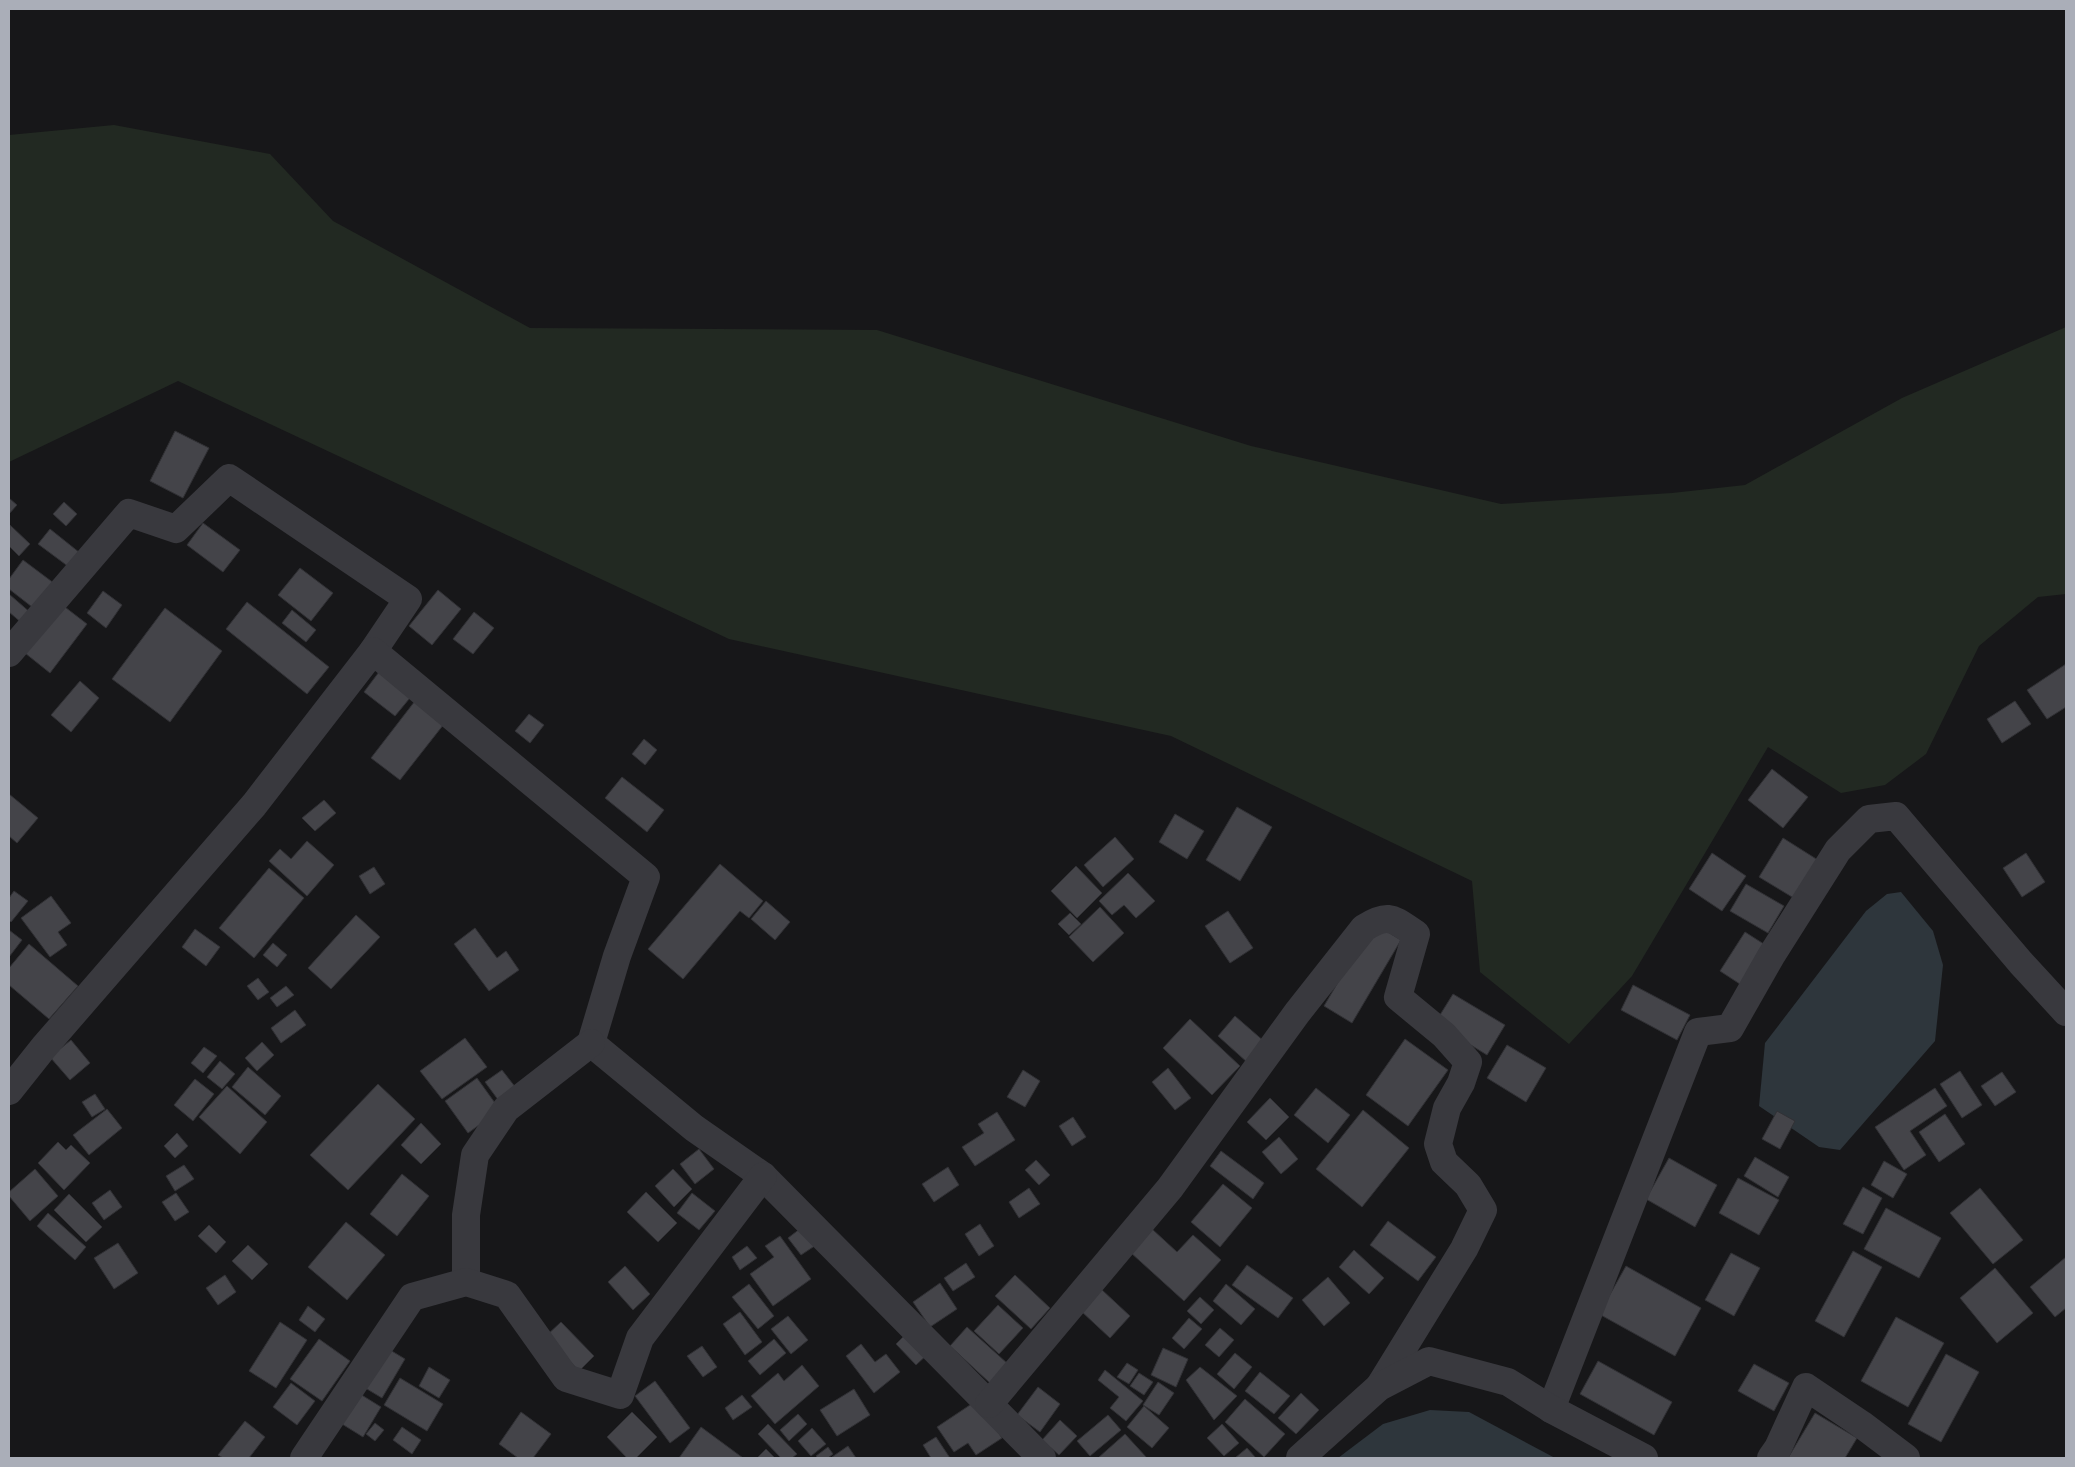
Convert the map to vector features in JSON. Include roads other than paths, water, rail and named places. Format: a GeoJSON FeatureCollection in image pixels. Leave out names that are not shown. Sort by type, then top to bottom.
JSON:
{"type":"FeatureCollection","features":[{"type":"Feature","properties":{"kind":"street"},"geometry":{"type":"LineString","coordinates":[[9,653],[129,512],[176,530],[229,478],[408,599],[373,651],[254,805],[44,1046],[9,1091]]}},
{"type":"Feature","properties":{"kind":"street"},"geometry":{"type":"LineString","coordinates":[[373,651],[646,877],[618,956],[591,1042],[506,1109],[475,1155],[466,1215],[466,1282]]}},
{"type":"Feature","properties":{"kind":"street"},"geometry":{"type":"LineString","coordinates":[[1551,1409],[1698,1032],[1730,1028],[1771,956],[1838,850],[1869,818],[1896,816],[2021,963],[2066,1012]]}},
{"type":"Feature","properties":{"kind":"street"},"geometry":{"type":"LineString","coordinates":[[989,1404],[1170,1188],[1297,1013],[1364,928],[1378,919],[1391,918],[1416,934],[1398,997],[1444,1035],[1468,1062],[1461,1083],[1447,1108],[1438,1144],[1444,1162],[1468,1184],[1483,1210],[1464,1249],[1379,1387]]}},
{"type":"Feature","properties":{"kind":"street"},"geometry":{"type":"LineString","coordinates":[[591,1042],[694,1128],[763,1176],[1042,1458]]}},
{"type":"Feature","properties":{"kind":"street"},"geometry":{"type":"LineString","coordinates":[[304,1458],[412,1297],[466,1282],[507,1296],[566,1378],[620,1395],[640,1338],[763,1176]]}},
{"type":"Feature","properties":{"kind":"street"},"geometry":{"type":"LineString","coordinates":[[1300,1458],[1379,1387],[1430,1361],[1508,1382],[1551,1409],[1644,1458]]}},
{"type":"Feature","properties":{"kind":"street"},"geometry":{"type":"LineString","coordinates":[[1771,1458],[1778,1448],[1806,1388],[1861,1424],[1906,1458]]}}]}
